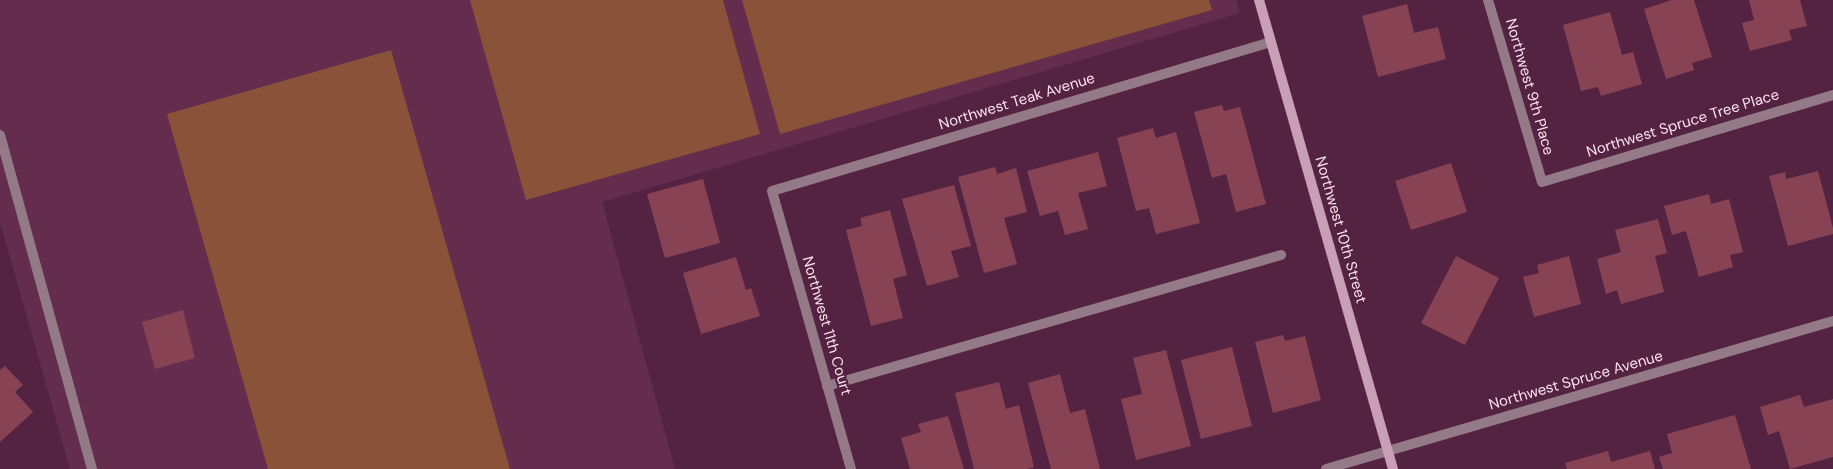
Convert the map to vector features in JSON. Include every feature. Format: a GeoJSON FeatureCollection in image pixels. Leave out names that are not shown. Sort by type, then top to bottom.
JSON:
{"type":"FeatureCollection","features":[{"type":"Feature","properties":{"kind":"street","name":"Northwest 10th Street"},"geometry":{"type":"LineString","coordinates":[[1259,0],[1393,469]]}},
{"type":"Feature","properties":{"kind":"street","name":"Northwest 9th Place"},"geometry":{"type":"LineString","coordinates":[[1488,0],[1542,182]]}},
{"type":"Feature","properties":{"kind":"street","name":"Northwest Teak Avenue"},"geometry":{"type":"LineString","coordinates":[[772,191],[1271,42]]}},
{"type":"Feature","properties":{"kind":"street","name":"Northwest Spruce Tree Place"},"geometry":{"type":"LineString","coordinates":[[1542,182],[1833,95]]}},
{"type":"Feature","properties":{"kind":"street"},"geometry":{"type":"LineString","coordinates":[[0,135],[92,469]]}},
{"type":"Feature","properties":{"kind":"street","name":"Northwest 11th Court"},"geometry":{"type":"LineString","coordinates":[[772,191],[851,469]]}},
{"type":"Feature","properties":{"kind":"street"},"geometry":{"type":"LineString","coordinates":[[828,386],[1281,255]]}},
{"type":"Feature","properties":{"kind":"street","name":"Northwest Spruce Avenue"},"geometry":{"type":"LineString","coordinates":[[1326,469],[1833,321]]}},
{"type":"Feature","properties":{"kind":"shaded area"},"geometry":{"type":"Polygon","coordinates":[[[0,0],[1236,0],[1240,13],[602,202],[675,469],[70,469],[0,222],[0,0]]]}},
{"type":"Feature","properties":{"kind":"shaded area"},"geometry":{"type":"Polygon","coordinates":[[[470,0],[723,0],[760,134],[526,200],[470,0]]]}},
{"type":"Feature","properties":{"kind":"shaded area"},"geometry":{"type":"Polygon","coordinates":[[[742,0],[1209,0],[1212,10],[780,134],[742,0]]]}},
{"type":"Feature","properties":{"kind":"shaded area"},"geometry":{"type":"Polygon","coordinates":[[[391,50],[510,469],[268,469],[167,114],[391,50]]]}},
{"type":"Feature","properties":{"kind":"building"},"geometry":{"type":"Polygon","coordinates":[[[1672,0],[1694,0],[1712,57],[1692,63],[1694,70],[1666,79],[1644,9],[1672,0]]]}},
{"type":"Feature","properties":{"kind":"building"},"geometry":{"type":"Polygon","coordinates":[[[1749,0],[1800,0],[1807,26],[1789,30],[1792,40],[1750,51],[1742,23],[1754,20],[1749,0]]]}},
{"type":"Feature","properties":{"kind":"building"},"geometry":{"type":"Polygon","coordinates":[[[1407,4],[1414,33],[1438,27],[1446,59],[1378,77],[1362,16],[1407,4]]]}},
{"type":"Feature","properties":{"kind":"building"},"geometry":{"type":"Polygon","coordinates":[[[1610,12],[1622,55],[1633,52],[1642,84],[1601,96],[1598,87],[1581,91],[1563,25],[1610,12]]]}},
{"type":"Feature","properties":{"kind":"building"},"geometry":{"type":"Polygon","coordinates":[[[1222,105],[1224,111],[1240,107],[1266,204],[1236,212],[1226,174],[1212,178],[1194,112],[1222,105]]]}},
{"type":"Feature","properties":{"kind":"building"},"geometry":{"type":"Polygon","coordinates":[[[1153,128],[1156,138],[1176,132],[1200,223],[1156,234],[1149,208],[1136,211],[1117,138],[1153,128]]]}},
{"type":"Feature","properties":{"kind":"building"},"geometry":{"type":"Polygon","coordinates":[[[1098,152],[1107,186],[1078,193],[1088,229],[1065,235],[1058,211],[1040,216],[1027,171],[1098,152]]]}},
{"type":"Feature","properties":{"kind":"building"},"geometry":{"type":"Polygon","coordinates":[[[1451,163],[1467,212],[1411,230],[1395,181],[1451,163]]]}},
{"type":"Feature","properties":{"kind":"building"},"geometry":{"type":"Polygon","coordinates":[[[995,167],[997,174],[1016,168],[1027,212],[1004,218],[1017,264],[984,273],[958,177],[995,167]]]}},
{"type":"Feature","properties":{"kind":"building"},"geometry":{"type":"Polygon","coordinates":[[[1818,171],[1833,234],[1788,246],[1769,176],[1785,172],[1786,179],[1818,171]]]}},
{"type":"Feature","properties":{"kind":"building"},"geometry":{"type":"Polygon","coordinates":[[[703,179],[720,243],[665,258],[647,194],[703,179]]]}},
{"type":"Feature","properties":{"kind":"building"},"geometry":{"type":"Polygon","coordinates":[[[954,185],[971,246],[951,251],[959,277],[927,286],[902,199],[954,185]]]}},
{"type":"Feature","properties":{"kind":"building"},"geometry":{"type":"Polygon","coordinates":[[[1709,194],[1711,204],[1729,199],[1743,252],[1730,255],[1733,267],[1699,277],[1686,231],[1672,235],[1664,206],[1709,194]]]}},
{"type":"Feature","properties":{"kind":"building"},"geometry":{"type":"Polygon","coordinates":[[[890,210],[907,275],[893,279],[903,318],[871,326],[846,230],[862,226],[860,218],[890,210]]]}},
{"type":"Feature","properties":{"kind":"building"},"geometry":{"type":"Polygon","coordinates":[[[1658,219],[1667,253],[1655,256],[1664,292],[1621,304],[1617,290],[1606,294],[1597,259],[1621,252],[1615,230],[1658,219]]]}},
{"type":"Feature","properties":{"kind":"building"},"geometry":{"type":"Polygon","coordinates":[[[1456,256],[1499,278],[1465,345],[1421,323],[1456,256]]]}},
{"type":"Feature","properties":{"kind":"building"},"geometry":{"type":"Polygon","coordinates":[[[1569,256],[1581,304],[1534,317],[1523,277],[1539,273],[1537,265],[1569,256]]]}},
{"type":"Feature","properties":{"kind":"building"},"geometry":{"type":"Polygon","coordinates":[[[736,257],[746,290],[751,288],[760,316],[701,334],[683,273],[736,257]]]}},
{"type":"Feature","properties":{"kind":"building"},"geometry":{"type":"Polygon","coordinates":[[[183,310],[195,358],[155,369],[142,322],[183,310]]]}},
{"type":"Feature","properties":{"kind":"building"},"geometry":{"type":"Polygon","coordinates":[[[1283,335],[1285,341],[1305,336],[1321,400],[1273,413],[1255,342],[1283,335]]]}},
{"type":"Feature","properties":{"kind":"building"},"geometry":{"type":"Polygon","coordinates":[[[1232,347],[1252,426],[1201,439],[1181,360],[1232,347]]]}},
{"type":"Feature","properties":{"kind":"building"},"geometry":{"type":"Polygon","coordinates":[[[1166,350],[1191,446],[1136,460],[1121,399],[1142,394],[1133,358],[1166,350]]]}},
{"type":"Feature","properties":{"kind":"building"},"geometry":{"type":"Polygon","coordinates":[[[5,366],[23,385],[15,392],[33,412],[0,442],[0,370],[5,366]]]}},
{"type":"Feature","properties":{"kind":"building"},"geometry":{"type":"Polygon","coordinates":[[[1060,374],[1070,413],[1085,409],[1100,469],[1051,469],[1028,383],[1060,374]]]}},
{"type":"Feature","properties":{"kind":"building"},"geometry":{"type":"Polygon","coordinates":[[[999,382],[1006,409],[1019,405],[1034,467],[1027,469],[974,469],[955,393],[999,382]]]}},
{"type":"Feature","properties":{"kind":"building"},"geometry":{"type":"Polygon","coordinates":[[[1800,395],[1804,407],[1833,399],[1833,457],[1790,469],[1779,431],[1768,435],[1760,407],[1800,395]]]}},
{"type":"Feature","properties":{"kind":"building"},"geometry":{"type":"Polygon","coordinates":[[[1735,415],[1751,469],[1663,469],[1659,457],[1672,453],[1667,434],[1735,415]]]}},
{"type":"Feature","properties":{"kind":"building"},"geometry":{"type":"Polygon","coordinates":[[[948,416],[964,469],[910,469],[901,438],[921,432],[918,424],[948,416]]]}},
{"type":"Feature","properties":{"kind":"building"},"geometry":{"type":"Polygon","coordinates":[[[1608,451],[1611,462],[1650,451],[1655,469],[1567,469],[1565,463],[1608,451]]]}}]}
